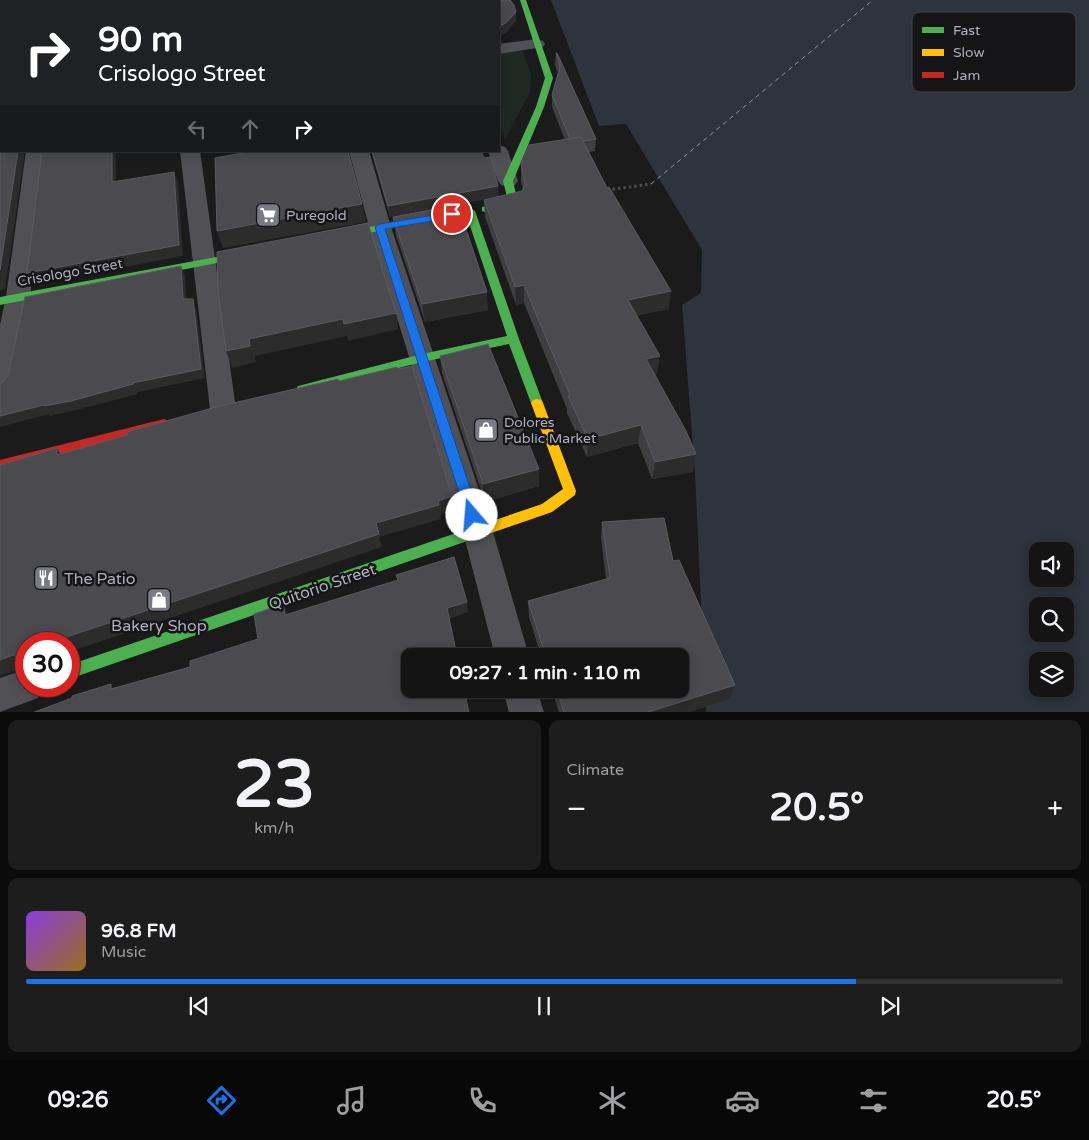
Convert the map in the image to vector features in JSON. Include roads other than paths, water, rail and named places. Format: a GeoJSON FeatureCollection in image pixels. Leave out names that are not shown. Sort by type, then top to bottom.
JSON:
{"type":"FeatureCollection","features":[{"type":"Feature","properties":{"kind":"street"},"geometry":{"type":"LineString","coordinates":[[508,181],[540,107],[549,78],[523,0]]}},
{"type":"Feature","properties":{"kind":"street"},"geometry":{"type":"LineString","coordinates":[[500,49],[537,44]]}},
{"type":"Feature","properties":{"kind":"street"},"geometry":{"type":"LineString","coordinates":[[0,383],[9,299],[36,152]]}},
{"type":"Feature","properties":{"kind":"street"},"geometry":{"type":"LineString","coordinates":[[190,152],[223,409]]}},
{"type":"Feature","properties":{"kind":"street"},"geometry":{"type":"LineString","coordinates":[[359,152],[380,227],[478,532],[510,648]]}},
{"type":"Feature","properties":{"kind":"street"},"geometry":{"type":"LineString","coordinates":[[289,392],[422,358],[512,339],[466,212],[513,204],[498,152]]}},
{"type":"Feature","properties":{"kind":"street"},"geometry":{"type":"LineString","coordinates":[[321,239],[443,216]]}},
{"type":"Feature","properties":{"kind":"street","name":"Crisologo Street"},"geometry":{"type":"LineString","coordinates":[[9,299],[263,251]]}},
{"type":"Feature","properties":{"kind":"street","name":"Quitorio Street"},"geometry":{"type":"LineString","coordinates":[[80,668],[547,508],[570,491],[512,339]]}},
{"type":"Feature","properties":{"kind":"street"},"geometry":{"type":"LineString","coordinates":[[0,465],[174,421]]}},
{"type":"Feature","properties":{"kind":"street"},"geometry":{"type":"LineString","coordinates":[[0,695],[15,690]]}},
{"type":"Feature","properties":{"kind":"street"},"geometry":{"type":"LineString","coordinates":[[523,698],[527,712]]}},
{"type":"Feature","properties":{"kind":"place","name":"Puregold"},"geometry":{"type":"Point","coordinates":[268,215]}},
{"type":"Feature","properties":{"kind":"place","name":"Dolores Public Market"},"geometry":{"type":"Point","coordinates":[486,430]}},
{"type":"Feature","properties":{"kind":"place","name":"The Patio"},"geometry":{"type":"Point","coordinates":[46,578]}},
{"type":"Feature","properties":{"kind":"place","name":"Bakery Shop"},"geometry":{"type":"Point","coordinates":[159,600]}}]}
